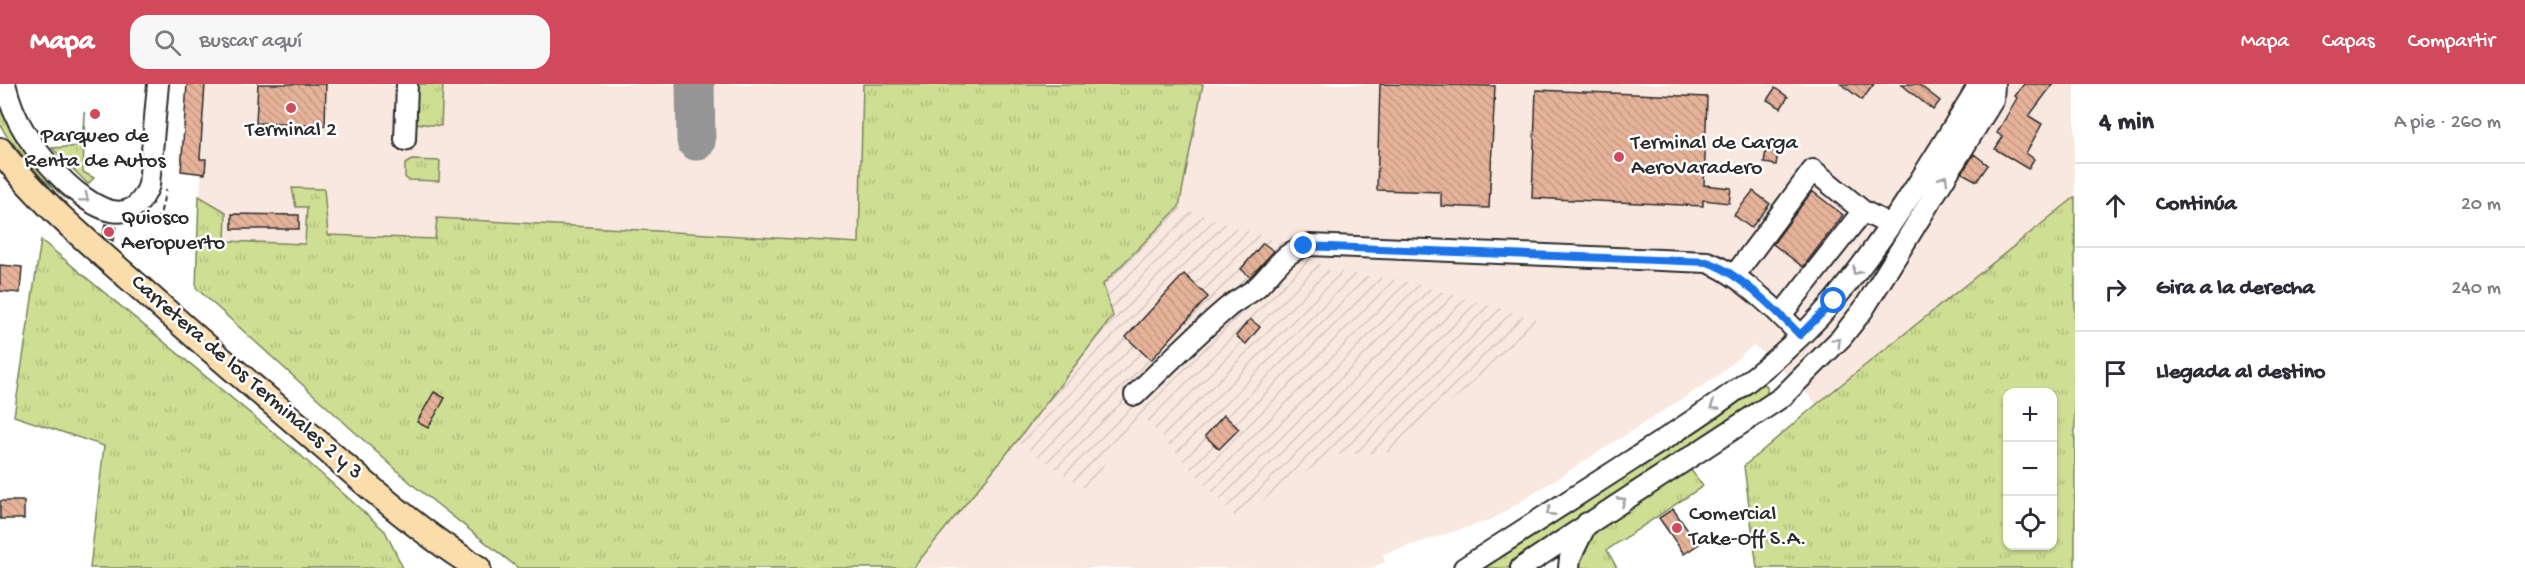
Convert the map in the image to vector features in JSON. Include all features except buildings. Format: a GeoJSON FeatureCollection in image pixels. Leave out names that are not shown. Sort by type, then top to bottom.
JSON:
{"type":"FeatureCollection","features":[{"type":"Feature","properties":{"kind":"main road","name":"Carretera de los Terminales 2 y 3"},"geometry":{"type":"LineString","coordinates":[[0,150],[21,178],[54,212],[218,356],[414,522],[455,554],[478,568]]}},
{"type":"Feature","properties":{"kind":"street"},"geometry":{"type":"LineString","coordinates":[[4,84],[11,106],[24,133],[42,156],[83,198],[98,207],[119,212],[135,207],[142,200],[149,185],[158,84]]}},
{"type":"Feature","properties":{"kind":"street"},"geometry":{"type":"LineString","coordinates":[[405,140],[407,84]]}},
{"type":"Feature","properties":{"kind":"street"},"geometry":{"type":"LineString","coordinates":[[1521,568],[1782,397],[1841,338],[1863,310],[1895,260],[1949,153],[1977,88],[1983,84]]}},
{"type":"Feature","properties":{"kind":"street"},"geometry":{"type":"LineString","coordinates":[[1464,568],[1719,403],[1800,335],[1834,301],[1890,225],[1993,99],[1994,84]]}},
{"type":"Feature","properties":{"kind":"street"},"geometry":{"type":"LineString","coordinates":[[1734,276],[1813,170],[1863,211],[1890,225]]}},
{"type":"Feature","properties":{"kind":"street"},"geometry":{"type":"LineString","coordinates":[[1781,315],[1863,211]]}},
{"type":"Feature","properties":{"kind":"street"},"geometry":{"type":"LineString","coordinates":[[1135,395],[1214,319],[1245,293],[1255,289],[1286,255],[1304,246],[1707,262],[1734,276],[1781,315],[1800,335]]}},
{"type":"Feature","properties":{"kind":"street"},"geometry":{"type":"LineString","coordinates":[[1872,251],[1895,260]]}},
{"type":"Feature","properties":{"kind":"street"},"geometry":{"type":"LineString","coordinates":[[1834,301],[1863,310]]}},
{"type":"Feature","properties":{"kind":"street"},"geometry":{"type":"LineString","coordinates":[[1760,370],[1782,397]]}},
{"type":"Feature","properties":{"kind":"street"},"geometry":{"type":"LineString","coordinates":[[1569,568],[1570,558],[1587,523]]}},
{"type":"Feature","properties":{"kind":"shaded area"},"geometry":{"type":"Polygon","coordinates":[[[205,84],[2075,84],[2075,568],[1757,568],[1744,466],[1817,404],[1767,355],[1753,345],[1715,378],[1493,519],[1383,554],[1385,562],[1371,568],[518,568],[413,485],[196,288],[205,84]]]}},
{"type":"Feature","properties":{"kind":"shaded area"},"geometry":{"type":"Polygon","coordinates":[[[1179,207],[1273,240],[1299,246],[1326,270],[1404,281],[1546,322],[1392,452],[1332,455],[1236,518],[1142,415],[1086,489],[1017,441],[1113,316],[1103,284],[1179,207]]]}},
{"type":"Feature","properties":{"kind":"green space"},"geometry":{"type":"Polygon","coordinates":[[[418,84],[443,84],[441,126],[416,123],[418,84]]]}},
{"type":"Feature","properties":{"kind":"green space"},"geometry":{"type":"Polygon","coordinates":[[[863,84],[1203,84],[1179,207],[1103,284],[1113,316],[1017,441],[913,568],[518,568],[413,485],[196,288],[199,196],[226,212],[225,241],[305,244],[307,207],[296,207],[292,188],[324,189],[328,235],[435,239],[437,218],[859,243],[863,84]]]}},
{"type":"Feature","properties":{"kind":"green space"},"geometry":{"type":"Polygon","coordinates":[[[0,96],[86,210],[65,198],[41,177],[6,135],[0,124],[0,96]]]}},
{"type":"Feature","properties":{"kind":"green space"},"geometry":{"type":"Polygon","coordinates":[[[84,113],[83,172],[94,178],[88,184],[52,148],[82,146],[84,113]]]}},
{"type":"Feature","properties":{"kind":"green space"},"geometry":{"type":"Polygon","coordinates":[[[412,160],[440,161],[439,181],[408,180],[405,177],[405,164],[412,160]]]}},
{"type":"Feature","properties":{"kind":"green space"},"geometry":{"type":"Polygon","coordinates":[[[2075,197],[2075,568],[1757,568],[1744,466],[1817,404],[2075,197]]]}},
{"type":"Feature","properties":{"kind":"green space"},"geometry":{"type":"Polygon","coordinates":[[[41,240],[298,453],[385,531],[403,568],[90,568],[104,446],[14,416],[41,240]]]}},
{"type":"Feature","properties":{"kind":"green space"},"geometry":{"type":"Polygon","coordinates":[[[1762,383],[1767,386],[1767,397],[1508,568],[1478,568],[1762,383]]]}},
{"type":"Feature","properties":{"kind":"green space"},"geometry":{"type":"Polygon","coordinates":[[[1687,465],[1703,486],[1607,550],[1617,568],[1580,568],[1580,558],[1588,535],[1687,465]]]}},
{"type":"Feature","properties":{"kind":"taxiway"},"geometry":{"type":"LineString","coordinates":[[695,84],[696,141]]}},
{"type":"Feature","properties":{"kind":"place","name":"Terminal 2"},"geometry":{"type":"Point","coordinates":[291,108]}},
{"type":"Feature","properties":{"kind":"place","name":"Parqueo de Renta de Autos"},"geometry":{"type":"Point","coordinates":[95,114]}},
{"type":"Feature","properties":{"kind":"place","name":"Terminal de Carga AeroVaradero"},"geometry":{"type":"Point","coordinates":[1619,157]}},
{"type":"Feature","properties":{"kind":"place","name":"Quiosco Aeropuerto"},"geometry":{"type":"Point","coordinates":[109,232]}},
{"type":"Feature","properties":{"kind":"place","name":"Comercial Take-Off S.A."},"geometry":{"type":"Point","coordinates":[1677,528]}},
{"type":"Feature","properties":{"kind":"route"},"geometry":{"type":"LineString","coordinates":[[1304,246],[1707,262],[1728,272],[1781,315],[1800,335],[1834,301]]}}]}
